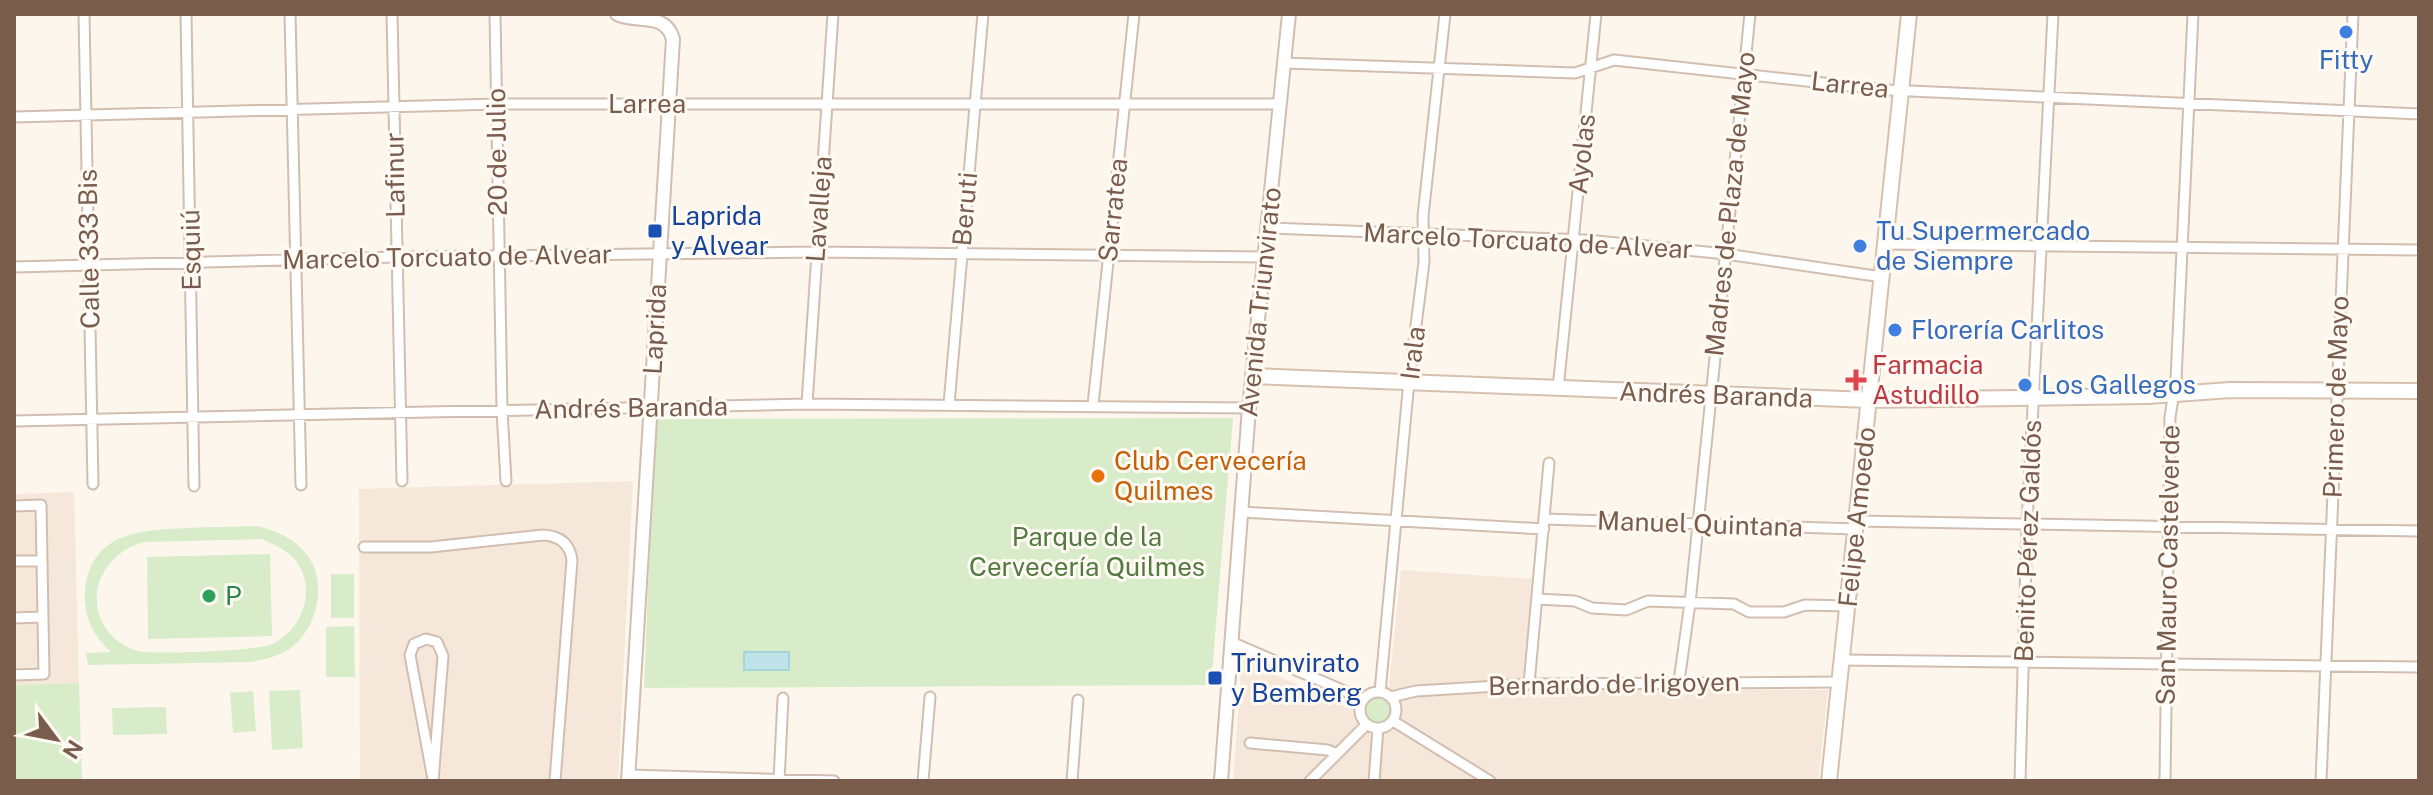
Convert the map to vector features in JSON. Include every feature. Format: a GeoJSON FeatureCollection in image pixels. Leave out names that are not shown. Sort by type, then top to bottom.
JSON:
{"type":"FeatureCollection","features":[{"type":"Feature","properties":{"kind":"main road","name":"Felipe Amoedo"},"geometry":{"type":"LineString","coordinates":[[1829,781],[1909,14]]}},
{"type":"Feature","properties":{"kind":"main road","name":"Andrés Baranda"},"geometry":{"type":"LineString","coordinates":[[1253,376],[1869,400],[2033,398],[2230,390],[2419,391]]}},
{"type":"Feature","properties":{"kind":"street","name":"Calle 333 Bis"},"geometry":{"type":"LineString","coordinates":[[84,14],[93,484]]}},
{"type":"Feature","properties":{"kind":"street","name":"Esquiú"},"geometry":{"type":"LineString","coordinates":[[186,14],[194,486]]}},
{"type":"Feature","properties":{"kind":"street"},"geometry":{"type":"LineString","coordinates":[[290,14],[301,485]]}},
{"type":"Feature","properties":{"kind":"street","name":"Lafinur"},"geometry":{"type":"LineString","coordinates":[[392,14],[402,481]]}},
{"type":"Feature","properties":{"kind":"street","name":"20 de Julio"},"geometry":{"type":"LineString","coordinates":[[495,14],[506,481]]}},
{"type":"Feature","properties":{"kind":"street","name":"Laprida"},"geometry":{"type":"LineString","coordinates":[[617,14],[657,20],[671,32],[673,39],[629,778]]}},
{"type":"Feature","properties":{"kind":"street","name":"Lavalleja"},"geometry":{"type":"LineString","coordinates":[[807,404],[833,14]]}},
{"type":"Feature","properties":{"kind":"street","name":"Beruti"},"geometry":{"type":"LineString","coordinates":[[949,404],[983,14]]}},
{"type":"Feature","properties":{"kind":"street","name":"Sarratea"},"geometry":{"type":"LineString","coordinates":[[1093,405],[1134,14]]}},
{"type":"Feature","properties":{"kind":"street","name":"Avenida Triunvirato"},"geometry":{"type":"LineString","coordinates":[[1221,781],[1249,408],[1289,14]]}},
{"type":"Feature","properties":{"kind":"street","name":"Irala"},"geometry":{"type":"LineString","coordinates":[[1380,692],[1409,381],[1424,262],[1423,216],[1445,14]]}},
{"type":"Feature","properties":{"kind":"street","name":"Ayolas"},"geometry":{"type":"LineString","coordinates":[[1558,389],[1596,14]]}},
{"type":"Feature","properties":{"kind":"street","name":"Madres de Plaza de Mayo"},"geometry":{"type":"LineString","coordinates":[[1679,681],[1690,603],[1750,14]]}},
{"type":"Feature","properties":{"kind":"street","name":"Benito Pérez Galdós"},"geometry":{"type":"LineString","coordinates":[[2020,781],[2027,524],[2053,14]]}},
{"type":"Feature","properties":{"kind":"street","name":"San Mauro Castelverde"},"geometry":{"type":"LineString","coordinates":[[2165,781],[2170,417],[2176,379],[2193,14]]}},
{"type":"Feature","properties":{"kind":"street","name":"Primero de Mayo"},"geometry":{"type":"LineString","coordinates":[[2321,781],[2353,14]]}},
{"type":"Feature","properties":{"kind":"street","name":"Larrea"},"geometry":{"type":"LineString","coordinates":[[1284,63],[1575,73],[1614,60],[1901,90],[2419,114]]}},
{"type":"Feature","properties":{"kind":"street","name":"Larrea"},"geometry":{"type":"LineString","coordinates":[[14,117],[497,104],[1280,104]]}},
{"type":"Feature","properties":{"kind":"street","name":"Marcelo Torcuato de Alvear"},"geometry":{"type":"LineString","coordinates":[[1268,228],[1574,239],[1726,254],[1882,277]]}},
{"type":"Feature","properties":{"kind":"street"},"geometry":{"type":"LineString","coordinates":[[1886,244],[2419,250]]}},
{"type":"Feature","properties":{"kind":"street","name":"Marcelo Torcuato de Alvear"},"geometry":{"type":"LineString","coordinates":[[14,267],[397,257],[816,252],[1265,257]]}},
{"type":"Feature","properties":{"kind":"street","name":"Andrés Baranda"},"geometry":{"type":"LineString","coordinates":[[14,421],[807,404],[1249,408]]}},
{"type":"Feature","properties":{"kind":"street"},"geometry":{"type":"LineString","coordinates":[[1529,684],[1549,463]]}},
{"type":"Feature","properties":{"kind":"street"},"geometry":{"type":"LineString","coordinates":[[14,506],[41,505],[44,674],[14,675]]}},
{"type":"Feature","properties":{"kind":"street","name":"Manuel Quintana"},"geometry":{"type":"LineString","coordinates":[[1241,512],[1544,524],[2027,524],[2419,531]]}},
{"type":"Feature","properties":{"kind":"street"},"geometry":{"type":"LineString","coordinates":[[364,547],[431,547],[543,535],[572,560],[555,781]]}},
{"type":"Feature","properties":{"kind":"street"},"geometry":{"type":"LineString","coordinates":[[14,561],[42,561]]}},
{"type":"Feature","properties":{"kind":"street"},"geometry":{"type":"LineString","coordinates":[[1537,599],[1575,601],[1592,608],[1626,610],[1648,601],[1734,604],[1749,612],[1784,612],[1805,605],[1847,606]]}},
{"type":"Feature","properties":{"kind":"street"},"geometry":{"type":"LineString","coordinates":[[14,618],[43,617]]}},
{"type":"Feature","properties":{"kind":"street"},"geometry":{"type":"LineString","coordinates":[[426,639],[437,642],[443,656],[433,780],[410,655],[414,644],[426,639]]}},
{"type":"Feature","properties":{"kind":"street"},"geometry":{"type":"LineString","coordinates":[[1231,642],[1363,699]]}},
{"type":"Feature","properties":{"kind":"street"},"geometry":{"type":"LineString","coordinates":[[1841,660],[2419,667]]}},
{"type":"Feature","properties":{"kind":"street","name":"Bernardo de Irigoyen"},"geometry":{"type":"LineString","coordinates":[[1391,697],[1416,691],[1529,684],[1839,682]]}},
{"type":"Feature","properties":{"kind":"street"},"geometry":{"type":"LineString","coordinates":[[1380,692],[1391,697],[1396,709],[1393,721],[1378,728],[1366,725],[1360,715],[1363,699],[1368,694],[1380,692]]}},
{"type":"Feature","properties":{"kind":"street"},"geometry":{"type":"LineString","coordinates":[[923,781],[930,697]]}},
{"type":"Feature","properties":{"kind":"street"},"geometry":{"type":"LineString","coordinates":[[779,780],[783,698]]}},
{"type":"Feature","properties":{"kind":"street"},"geometry":{"type":"LineString","coordinates":[[1072,781],[1078,700]]}},
{"type":"Feature","properties":{"kind":"street"},"geometry":{"type":"LineString","coordinates":[[1393,721],[1490,781]]}},
{"type":"Feature","properties":{"kind":"street"},"geometry":{"type":"LineString","coordinates":[[1310,781],[1366,725]]}},
{"type":"Feature","properties":{"kind":"street"},"geometry":{"type":"LineString","coordinates":[[1374,781],[1378,728]]}},
{"type":"Feature","properties":{"kind":"street"},"geometry":{"type":"LineString","coordinates":[[1250,743],[1328,750],[1337,754]]}},
{"type":"Feature","properties":{"kind":"street"},"geometry":{"type":"LineString","coordinates":[[629,778],[834,781]]}},
{"type":"Feature","properties":{"kind":"shaded area"},"geometry":{"type":"Polygon","coordinates":[[[633,481],[618,781],[360,781],[359,489],[633,481]]]}},
{"type":"Feature","properties":{"kind":"shaded area"},"geometry":{"type":"Polygon","coordinates":[[[74,492],[79,683],[14,685],[14,494],[74,492]]]}},
{"type":"Feature","properties":{"kind":"shaded area"},"geometry":{"type":"Polygon","coordinates":[[[1401,570],[1532,579],[1523,688],[1828,690],[1818,781],[1233,781],[1242,659],[1347,708],[1389,686],[1401,570]]]}},
{"type":"Feature","properties":{"kind":"green space","name":"Parque de la Cervecería Quilmes"},"geometry":{"type":"Polygon","coordinates":[[[1233,418],[1211,685],[644,688],[655,419],[1233,418]]]}},
{"type":"Feature","properties":{"kind":"green space"},"geometry":{"type":"Polygon","coordinates":[[[258,526],[293,541],[304,551],[314,569],[317,605],[308,628],[292,647],[278,655],[252,662],[88,665],[86,653],[111,652],[90,625],[85,600],[89,571],[108,545],[137,533],[154,530],[258,526]],[[261,539],[145,542],[131,547],[109,564],[102,576],[97,603],[100,617],[119,642],[144,652],[230,650],[272,644],[297,622],[306,589],[300,567],[293,557],[261,539]]]}},
{"type":"Feature","properties":{"kind":"green space","name":"P"},"geometry":{"type":"Polygon","coordinates":[[[270,554],[272,636],[148,639],[147,557],[270,554]]]}},
{"type":"Feature","properties":{"kind":"green space"},"geometry":{"type":"Polygon","coordinates":[[[331,574],[354,574],[354,618],[331,618],[331,574]]]}},
{"type":"Feature","properties":{"kind":"green space"},"geometry":{"type":"Polygon","coordinates":[[[354,626],[355,677],[326,677],[326,627],[354,626]]]}},
{"type":"Feature","properties":{"kind":"green space"},"geometry":{"type":"Polygon","coordinates":[[[79,683],[82,781],[14,781],[14,685],[79,683]]]}},
{"type":"Feature","properties":{"kind":"green space"},"geometry":{"type":"Polygon","coordinates":[[[300,690],[303,748],[272,750],[269,691],[300,690]]]}},
{"type":"Feature","properties":{"kind":"green space"},"geometry":{"type":"Polygon","coordinates":[[[253,691],[256,731],[233,733],[230,693],[253,691]]]}},
{"type":"Feature","properties":{"kind":"green space"},"geometry":{"type":"Polygon","coordinates":[[[1378,695],[1389,699],[1393,710],[1389,721],[1378,725],[1367,721],[1363,710],[1367,699],[1378,695]]]}},
{"type":"Feature","properties":{"kind":"green space"},"geometry":{"type":"Polygon","coordinates":[[[166,707],[167,734],[113,735],[112,708],[166,707]]]}},
{"type":"Feature","properties":{"kind":"water"},"geometry":{"type":"Polygon","coordinates":[[[744,652],[789,652],[789,670],[744,670],[744,652]]]}},
{"type":"Feature","properties":{"kind":"place","name":"Fitty"},"geometry":{"type":"Point","coordinates":[2346,32]}},
{"type":"Feature","properties":{"kind":"place","name":"Laprida y Alvear"},"geometry":{"type":"Point","coordinates":[655,231]}},
{"type":"Feature","properties":{"kind":"place","name":"Tu Supermercado de Siempre"},"geometry":{"type":"Point","coordinates":[1860,246]}},
{"type":"Feature","properties":{"kind":"place","name":"Florería Carlitos"},"geometry":{"type":"Point","coordinates":[1895,330]}},
{"type":"Feature","properties":{"kind":"place","name":"Farmacia Astudillo"},"geometry":{"type":"Point","coordinates":[1856,380]}},
{"type":"Feature","properties":{"kind":"place","name":"Los Gallegos"},"geometry":{"type":"Point","coordinates":[2025,385]}},
{"type":"Feature","properties":{"kind":"place","name":"Club Cervecería Quilmes"},"geometry":{"type":"Point","coordinates":[1098,476]}},
{"type":"Feature","properties":{"kind":"place","name":"P"},"geometry":{"type":"Point","coordinates":[209,596]}},
{"type":"Feature","properties":{"kind":"place","name":"Triunvirato y Bemberg"},"geometry":{"type":"Point","coordinates":[1215,678]}}]}
